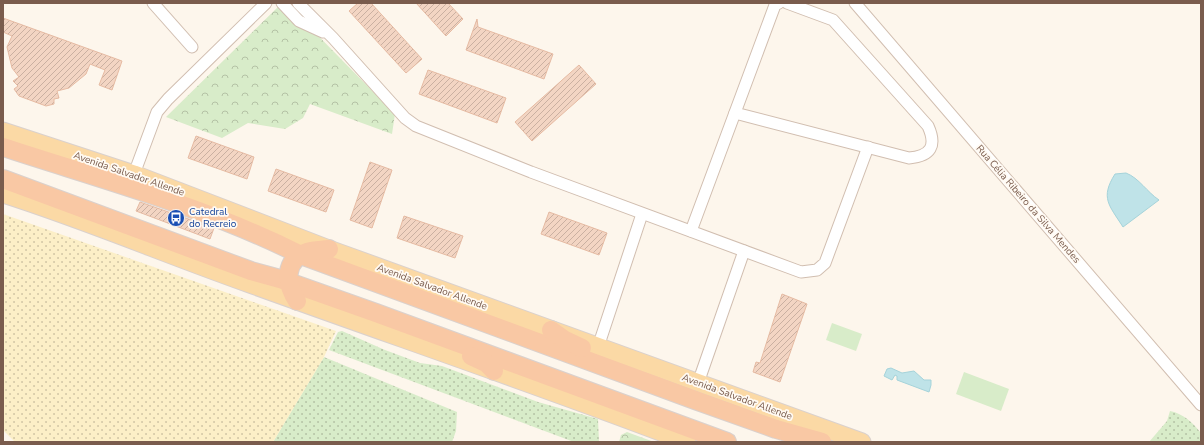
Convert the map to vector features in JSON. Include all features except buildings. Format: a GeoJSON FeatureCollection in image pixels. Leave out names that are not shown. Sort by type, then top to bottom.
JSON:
{"type":"FeatureCollection","features":[{"type":"Feature","properties":{"kind":"highway","name":"Avenida Salvador Allende"},"geometry":{"type":"LineString","coordinates":[[3,147],[134,187],[273,241],[300,255],[776,429],[822,437]]}},
{"type":"Feature","properties":{"kind":"highway"},"geometry":{"type":"LineString","coordinates":[[3,179],[251,272],[289,282],[376,313],[727,442]]}},
{"type":"Feature","properties":{"kind":"highway"},"geometry":{"type":"LineString","coordinates":[[297,301],[290,288],[289,282],[289,267],[292,262],[300,255],[309,251],[329,249]]}},
{"type":"Feature","properties":{"kind":"highway"},"geometry":{"type":"LineString","coordinates":[[376,313],[388,321],[480,359],[494,371]]}},
{"type":"Feature","properties":{"kind":"highway"},"geometry":{"type":"LineString","coordinates":[[551,330],[565,340],[687,393],[695,400]]}},
{"type":"Feature","properties":{"kind":"main road","name":"Avenida Salvador Allende"},"geometry":{"type":"LineString","coordinates":[[3,132],[134,174],[329,249],[698,383],[822,437],[862,442]]}},
{"type":"Feature","properties":{"kind":"main road"},"geometry":{"type":"LineString","coordinates":[[3,194],[44,206],[297,301],[687,442]]}},
{"type":"Feature","properties":{"kind":"street"},"geometry":{"type":"LineString","coordinates":[[153,3],[192,47]]}},
{"type":"Feature","properties":{"kind":"street"},"geometry":{"type":"LineString","coordinates":[[134,174],[157,112],[168,99],[266,3]]}},
{"type":"Feature","properties":{"kind":"street"},"geometry":{"type":"LineString","coordinates":[[282,3],[299,21],[333,38]]}},
{"type":"Feature","properties":{"kind":"street"},"geometry":{"type":"LineString","coordinates":[[298,3],[333,38],[410,123],[531,172],[801,272],[810,272],[823,266],[868,147]]}},
{"type":"Feature","properties":{"kind":"street"},"geometry":{"type":"LineString","coordinates":[[691,232],[775,5],[779,3]]}},
{"type":"Feature","properties":{"kind":"street"},"geometry":{"type":"LineString","coordinates":[[735,113],[909,158],[923,156],[930,149],[933,142],[928,126],[833,20],[788,3]]}},
{"type":"Feature","properties":{"kind":"street","name":"Rua Célia Ribeiro da Silva Mendes"},"geometry":{"type":"LineString","coordinates":[[855,3],[1201,405]]}},
{"type":"Feature","properties":{"kind":"street"},"geometry":{"type":"LineString","coordinates":[[598,347],[642,214]]}},
{"type":"Feature","properties":{"kind":"street"},"geometry":{"type":"LineString","coordinates":[[698,383],[744,251]]}},
{"type":"Feature","properties":{"kind":"green space"},"geometry":{"type":"Polygon","coordinates":[[[282,3],[286,3],[395,114],[392,134],[310,104],[303,118],[285,129],[248,123],[222,138],[166,117],[282,3]]]}},
{"type":"Feature","properties":{"kind":"green space"},"geometry":{"type":"Polygon","coordinates":[[[832,323],[862,334],[856,351],[826,340],[832,323]]]}},
{"type":"Feature","properties":{"kind":"green space"},"geometry":{"type":"Polygon","coordinates":[[[342,331],[385,350],[420,363],[442,366],[538,402],[598,419],[599,442],[574,442],[329,350],[338,332],[342,331]]]}},
{"type":"Feature","properties":{"kind":"green space"},"geometry":{"type":"Polygon","coordinates":[[[324,357],[457,412],[456,431],[452,442],[273,442],[324,357]]]}},
{"type":"Feature","properties":{"kind":"green space"},"geometry":{"type":"Polygon","coordinates":[[[964,372],[1009,389],[1001,411],[956,394],[964,372]]]}},
{"type":"Feature","properties":{"kind":"green space"},"geometry":{"type":"Polygon","coordinates":[[[1170,411],[1184,416],[1194,425],[1201,433],[1201,442],[1149,442],[1167,421],[1170,411]]]}},
{"type":"Feature","properties":{"kind":"green space"},"geometry":{"type":"Polygon","coordinates":[[[627,432],[654,442],[619,442],[621,435],[627,432]]]}},
{"type":"Feature","properties":{"kind":"sand"},"geometry":{"type":"Polygon","coordinates":[[[3,214],[336,331],[324,357],[273,442],[15,442],[3,430],[3,214]]]}},
{"type":"Feature","properties":{"kind":"water"},"geometry":{"type":"Polygon","coordinates":[[[1126,173],[1135,178],[1159,200],[1123,227],[1110,207],[1107,196],[1110,182],[1115,174],[1126,173]]]}},
{"type":"Feature","properties":{"kind":"water"},"geometry":{"type":"Polygon","coordinates":[[[891,368],[902,373],[914,371],[924,380],[931,380],[929,392],[897,380],[897,376],[895,375],[892,380],[884,376],[887,369],[891,368]]]}},
{"type":"Feature","properties":{"kind":"place","name":"Catedral do Recreio"},"geometry":{"type":"Point","coordinates":[176,218]}}]}
